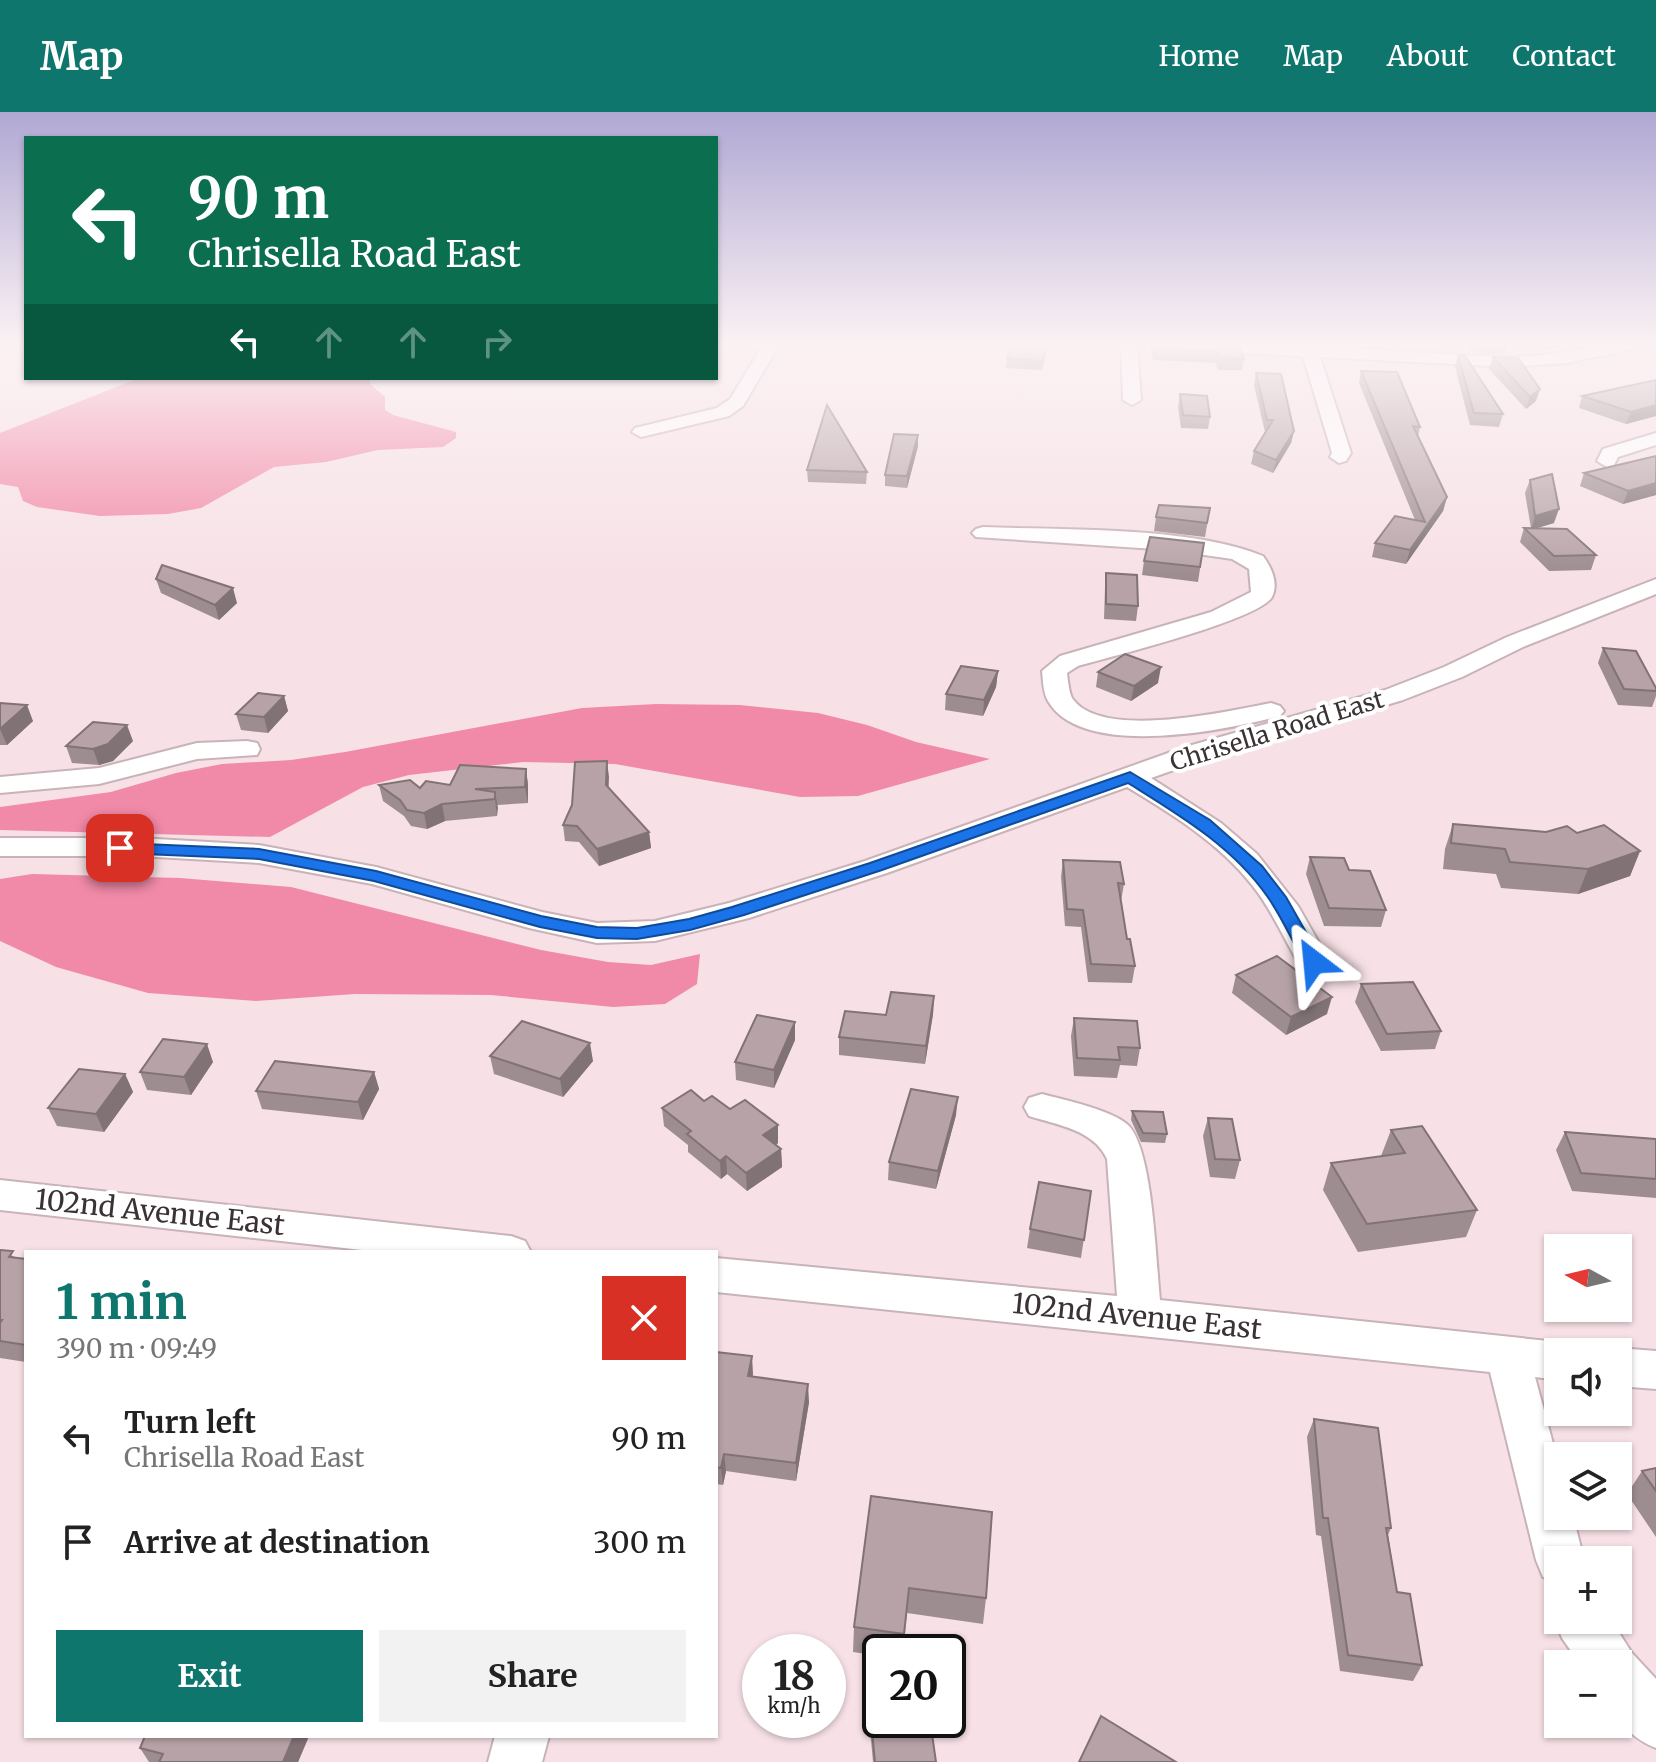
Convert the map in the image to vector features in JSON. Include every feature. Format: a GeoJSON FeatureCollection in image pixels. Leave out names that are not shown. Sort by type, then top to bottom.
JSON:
{"type":"FeatureCollection","features":[{"type":"Feature","properties":{"kind":"street"},"geometry":{"type":"LineString","coordinates":[[641,432],[682,422]]}},
{"type":"Feature","properties":{"kind":"street"},"geometry":{"type":"LineString","coordinates":[[1332,422],[1342,453],[1339,457]]}},
{"type":"Feature","properties":{"kind":"street"},"geometry":{"type":"LineString","coordinates":[[1607,461],[1610,453],[1656,439]]}},
{"type":"Feature","properties":{"kind":"street"},"geometry":{"type":"LineString","coordinates":[[983,533],[1220,549],[1249,557],[1261,570],[1261,596],[1241,608],[1060,666],[1054,671],[1056,696],[1077,717],[1089,722],[1144,728],[1206,723],[1269,711],[1297,712],[1313,719]]}},
{"type":"Feature","properties":{"kind":"street","name":"Chrisella Road East"},"geometry":{"type":"LineString","coordinates":[[0,847],[139,847],[259,854],[376,876],[540,921],[597,933],[637,933],[690,925],[876,867],[1207,749],[1394,695],[1453,672],[1515,642],[1656,586]]}},
{"type":"Feature","properties":{"kind":"street"},"geometry":{"type":"LineString","coordinates":[[0,785],[99,776],[197,751],[247,749]]}},
{"type":"Feature","properties":{"kind":"street"},"geometry":{"type":"LineString","coordinates":[[1130,777],[1205,824],[1256,870],[1277,897],[1314,962]]}},
{"type":"Feature","properties":{"kind":"street"},"geometry":{"type":"LineString","coordinates":[[1042,1107],[1093,1123],[1115,1135],[1126,1159],[1140,1316]]}},
{"type":"Feature","properties":{"kind":"street","name":"102nd Avenue East"},"geometry":{"type":"LineString","coordinates":[[0,1195],[494,1250]]}},
{"type":"Feature","properties":{"kind":"street","name":"102nd Avenue East"},"geometry":{"type":"LineString","coordinates":[[718,1275],[1140,1316],[1544,1360]]}},
{"type":"Feature","properties":{"kind":"street"},"geometry":{"type":"LineString","coordinates":[[1508,1357],[1556,1546]]}},
{"type":"Feature","properties":{"kind":"street"},"geometry":{"type":"LineString","coordinates":[[1632,1368],[1656,1370]]}},
{"type":"Feature","properties":{"kind":"street"},"geometry":{"type":"LineString","coordinates":[[1632,1691],[1656,1721]]}},
{"type":"Feature","properties":{"kind":"street"},"geometry":{"type":"LineString","coordinates":[[515,1762],[521,1738]]}},
{"type":"Feature","properties":{"kind":"shaded area"},"geometry":{"type":"Polygon","coordinates":[[[28,422],[419,422],[456,432],[456,438],[443,447],[378,450],[326,462],[274,467],[201,508],[168,514],[100,516],[37,507],[23,501],[18,487],[0,484],[0,433],[28,422]]]}},
{"type":"Feature","properties":{"kind":"shaded area"},"geometry":{"type":"Polygon","coordinates":[[[656,704],[740,705],[818,713],[916,742],[990,759],[858,796],[800,797],[615,764],[523,762],[409,775],[363,787],[270,837],[0,830],[0,807],[111,792],[176,773],[222,764],[291,760],[345,752],[582,708],[656,704]]]}},
{"type":"Feature","properties":{"kind":"shaded area"},"geometry":{"type":"Polygon","coordinates":[[[32,874],[180,878],[291,887],[541,950],[608,962],[651,965],[700,954],[697,984],[665,1004],[613,1007],[491,995],[355,994],[256,1001],[148,993],[56,967],[0,941],[0,879],[32,874]]]}},
{"type":"Feature","properties":{"kind":"building"},"geometry":{"type":"Polygon","coordinates":[[[822,422],[837,422],[867,472],[807,470],[822,422]]]}},
{"type":"Feature","properties":{"kind":"building"},"geometry":{"type":"Polygon","coordinates":[[[1272,422],[1292,422],[1294,431],[1276,460],[1254,451],[1272,422]]]}},
{"type":"Feature","properties":{"kind":"building"},"geometry":{"type":"Polygon","coordinates":[[[1383,422],[1418,422],[1420,427],[1413,426],[1447,497],[1410,550],[1375,543],[1395,516],[1425,522],[1383,422]]]}},
{"type":"Feature","properties":{"kind":"building"},"geometry":{"type":"Polygon","coordinates":[[[894,434],[918,435],[907,476],[885,475],[894,434]]]}},
{"type":"Feature","properties":{"kind":"building"},"geometry":{"type":"Polygon","coordinates":[[[1656,456],[1656,483],[1628,491],[1584,473],[1656,456]]]}},
{"type":"Feature","properties":{"kind":"building"},"geometry":{"type":"Polygon","coordinates":[[[1552,474],[1559,509],[1535,516],[1530,480],[1552,474]]]}},
{"type":"Feature","properties":{"kind":"building"},"geometry":{"type":"Polygon","coordinates":[[[1159,505],[1210,508],[1207,523],[1156,517],[1159,505]]]}},
{"type":"Feature","properties":{"kind":"building"},"geometry":{"type":"Polygon","coordinates":[[[1524,528],[1567,529],[1596,555],[1554,556],[1524,528]]]}},
{"type":"Feature","properties":{"kind":"building"},"geometry":{"type":"Polygon","coordinates":[[[1150,537],[1204,543],[1200,567],[1144,561],[1150,537]]]}},
{"type":"Feature","properties":{"kind":"building"},"geometry":{"type":"Polygon","coordinates":[[[162,565],[233,588],[215,605],[156,579],[162,565]]]}},
{"type":"Feature","properties":{"kind":"building"},"geometry":{"type":"Polygon","coordinates":[[[1106,573],[1137,575],[1138,606],[1106,604],[1106,573]]]}},
{"type":"Feature","properties":{"kind":"building"},"geometry":{"type":"Polygon","coordinates":[[[1603,648],[1636,651],[1656,691],[1624,689],[1603,648]]]}},
{"type":"Feature","properties":{"kind":"building"},"geometry":{"type":"Polygon","coordinates":[[[1125,654],[1161,667],[1134,686],[1098,672],[1125,654]]]}},
{"type":"Feature","properties":{"kind":"building"},"geometry":{"type":"Polygon","coordinates":[[[961,666],[998,671],[984,700],[946,694],[961,666]]]}},
{"type":"Feature","properties":{"kind":"building"},"geometry":{"type":"Polygon","coordinates":[[[258,693],[284,696],[264,717],[236,714],[258,693]]]}},
{"type":"Feature","properties":{"kind":"building"},"geometry":{"type":"Polygon","coordinates":[[[0,703],[27,705],[0,729],[0,703]]]}},
{"type":"Feature","properties":{"kind":"building"},"geometry":{"type":"Polygon","coordinates":[[[93,722],[127,725],[108,744],[93,749],[66,746],[93,722]]]}},
{"type":"Feature","properties":{"kind":"building"},"geometry":{"type":"Polygon","coordinates":[[[607,761],[606,785],[649,832],[597,849],[577,826],[563,825],[572,805],[575,762],[607,761]]]}},
{"type":"Feature","properties":{"kind":"building"},"geometry":{"type":"Polygon","coordinates":[[[460,765],[526,769],[525,787],[475,789],[495,792],[495,799],[442,804],[424,813],[407,810],[400,800],[379,785],[410,780],[420,788],[426,781],[450,785],[460,765]]]}},
{"type":"Feature","properties":{"kind":"building"},"geometry":{"type":"Polygon","coordinates":[[[1453,824],[1546,832],[1567,826],[1577,833],[1604,825],[1640,851],[1588,869],[1510,862],[1505,849],[1451,843],[1453,824]]]}},
{"type":"Feature","properties":{"kind":"building"},"geometry":{"type":"Polygon","coordinates":[[[1310,857],[1344,858],[1349,870],[1370,871],[1386,910],[1329,908],[1310,857]]]}},
{"type":"Feature","properties":{"kind":"building"},"geometry":{"type":"Polygon","coordinates":[[[1063,860],[1120,862],[1124,884],[1118,883],[1127,939],[1130,939],[1135,966],[1091,964],[1083,910],[1067,909],[1063,860]]]}},
{"type":"Feature","properties":{"kind":"building"},"geometry":{"type":"Polygon","coordinates":[[[1277,956],[1332,997],[1291,1017],[1236,975],[1277,956]]]}},
{"type":"Feature","properties":{"kind":"building"},"geometry":{"type":"Polygon","coordinates":[[[1413,982],[1441,1031],[1387,1034],[1361,984],[1413,982]]]}},
{"type":"Feature","properties":{"kind":"building"},"geometry":{"type":"Polygon","coordinates":[[[891,992],[934,996],[926,1046],[839,1037],[845,1011],[886,1015],[891,992]]]}},
{"type":"Feature","properties":{"kind":"building"},"geometry":{"type":"Polygon","coordinates":[[[757,1015],[795,1022],[774,1070],[735,1062],[757,1015]]]}},
{"type":"Feature","properties":{"kind":"building"},"geometry":{"type":"Polygon","coordinates":[[[1074,1018],[1137,1021],[1140,1048],[1118,1047],[1120,1060],[1077,1058],[1074,1018]]]}},
{"type":"Feature","properties":{"kind":"building"},"geometry":{"type":"Polygon","coordinates":[[[522,1021],[590,1043],[560,1079],[490,1056],[522,1021]]]}},
{"type":"Feature","properties":{"kind":"building"},"geometry":{"type":"Polygon","coordinates":[[[163,1039],[207,1044],[184,1077],[140,1072],[163,1039]]]}},
{"type":"Feature","properties":{"kind":"building"},"geometry":{"type":"Polygon","coordinates":[[[275,1061],[374,1072],[358,1102],[256,1091],[275,1061]]]}},
{"type":"Feature","properties":{"kind":"building"},"geometry":{"type":"Polygon","coordinates":[[[79,1069],[125,1074],[96,1114],[48,1108],[79,1069]]]}},
{"type":"Feature","properties":{"kind":"building"},"geometry":{"type":"Polygon","coordinates":[[[911,1089],[958,1097],[938,1171],[889,1162],[911,1089]]]}},
{"type":"Feature","properties":{"kind":"building"},"geometry":{"type":"Polygon","coordinates":[[[691,1090],[704,1101],[712,1096],[730,1109],[745,1100],[778,1125],[763,1135],[781,1149],[746,1173],[726,1156],[720,1161],[687,1134],[691,1131],[662,1108],[691,1090]]]}},
{"type":"Feature","properties":{"kind":"building"},"geometry":{"type":"Polygon","coordinates":[[[1132,1111],[1163,1112],[1167,1134],[1143,1133],[1132,1111]]]}},
{"type":"Feature","properties":{"kind":"building"},"geometry":{"type":"Polygon","coordinates":[[[1208,1118],[1232,1119],[1240,1160],[1215,1159],[1208,1118]]]}},
{"type":"Feature","properties":{"kind":"building"},"geometry":{"type":"Polygon","coordinates":[[[1422,1126],[1477,1210],[1367,1224],[1331,1163],[1405,1153],[1391,1130],[1422,1126]]]}},
{"type":"Feature","properties":{"kind":"building"},"geometry":{"type":"Polygon","coordinates":[[[1565,1132],[1656,1139],[1656,1179],[1581,1173],[1565,1132]]]}},
{"type":"Feature","properties":{"kind":"building"},"geometry":{"type":"Polygon","coordinates":[[[1039,1182],[1091,1191],[1084,1240],[1030,1229],[1039,1182]]]}},
{"type":"Feature","properties":{"kind":"building"},"geometry":{"type":"Polygon","coordinates":[[[0,1250],[13,1251],[9,1257],[24,1259],[24,1345],[0,1341],[0,1250]]]}},
{"type":"Feature","properties":{"kind":"building"},"geometry":{"type":"Polygon","coordinates":[[[718,1352],[752,1356],[748,1376],[808,1384],[796,1463],[724,1454],[721,1468],[718,1467],[718,1352]]]}},
{"type":"Feature","properties":{"kind":"building"},"geometry":{"type":"Polygon","coordinates":[[[1314,1419],[1378,1428],[1391,1528],[1386,1528],[1397,1592],[1410,1594],[1422,1665],[1348,1655],[1328,1518],[1323,1518],[1314,1419]]]}},
{"type":"Feature","properties":{"kind":"building"},"geometry":{"type":"Polygon","coordinates":[[[1656,1468],[1656,1491],[1642,1471],[1656,1468]]]}},
{"type":"Feature","properties":{"kind":"building"},"geometry":{"type":"Polygon","coordinates":[[[871,1496],[992,1512],[986,1598],[909,1588],[904,1634],[854,1627],[871,1496]]]}},
{"type":"Feature","properties":{"kind":"building"},"geometry":{"type":"Polygon","coordinates":[[[1101,1716],[1176,1762],[1079,1762],[1101,1716]]]}},
{"type":"Feature","properties":{"kind":"building"},"geometry":{"type":"Polygon","coordinates":[[[144,1738],[293,1738],[283,1762],[159,1762],[163,1754],[140,1748],[144,1738]]]}},
{"type":"Feature","properties":{"kind":"building"},"geometry":{"type":"Polygon","coordinates":[[[873,1738],[933,1738],[936,1762],[875,1762],[873,1738]]]}},
{"type":"Feature","properties":{"kind":"route"},"geometry":{"type":"LineString","coordinates":[[120,848],[230,850],[259,854],[376,876],[540,921],[597,933],[637,933],[690,925],[738,911],[876,867],[1130,777],[1205,824],[1256,870],[1277,897],[1314,962]]}}]}
